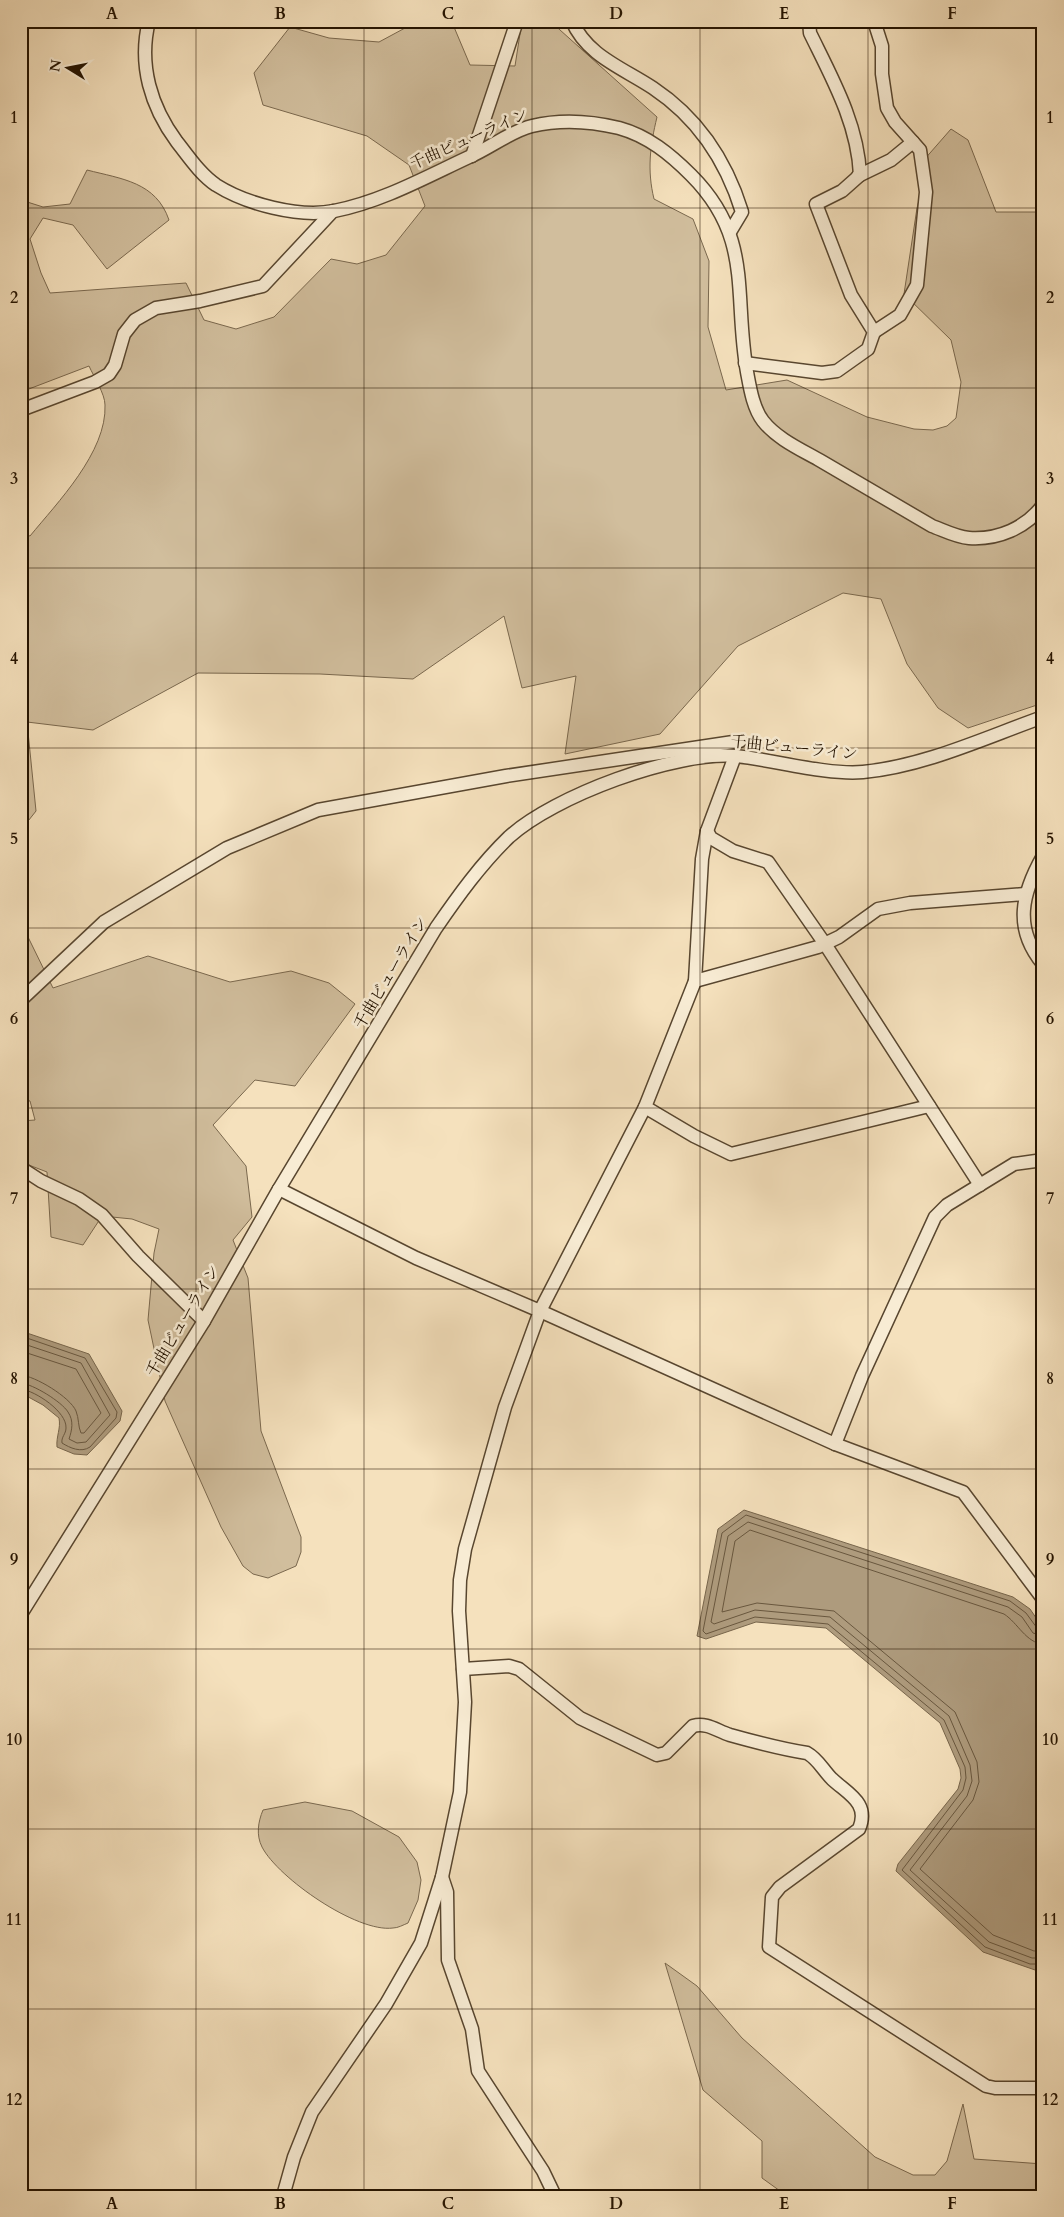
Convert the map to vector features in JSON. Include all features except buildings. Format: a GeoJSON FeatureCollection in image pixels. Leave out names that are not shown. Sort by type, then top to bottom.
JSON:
{"type":"FeatureCollection","features":[{"type":"Feature","properties":{"kind":"street","name":"千曲ビューライン"},"geometry":{"type":"LineString","coordinates":[[149,21],[144,68],[160,116],[196,166],[217,185],[262,205],[296,213],[333,212],[388,194],[472,156],[530,126],[580,121],[620,129],[644,138],[669,153],[708,192],[730,232],[737,258],[745,362],[756,407],[763,421],[780,436],[932,526],[968,538],[1005,533],[1022,526],[1043,505]]}},
{"type":"Feature","properties":{"kind":"street"},"geometry":{"type":"LineString","coordinates":[[472,156],[518,21]]}},
{"type":"Feature","properties":{"kind":"street"},"geometry":{"type":"LineString","coordinates":[[572,21],[586,44],[610,63],[652,87],[674,103],[712,144],[735,188],[742,212],[730,232]]}},
{"type":"Feature","properties":{"kind":"street"},"geometry":{"type":"LineString","coordinates":[[809,21],[810,33],[848,114],[859,166],[858,176]]}},
{"type":"Feature","properties":{"kind":"street"},"geometry":{"type":"LineString","coordinates":[[745,362],[822,373],[837,371],[868,350],[874,332],[900,315],[917,285],[926,192],[920,150],[895,122],[887,108],[882,74],[882,46],[874,21]]}},
{"type":"Feature","properties":{"kind":"street"},"geometry":{"type":"LineString","coordinates":[[874,332],[851,295],[816,204],[842,191],[858,176],[891,160],[913,142]]}},
{"type":"Feature","properties":{"kind":"street"},"geometry":{"type":"LineString","coordinates":[[21,410],[94,382],[109,374],[116,365],[124,334],[135,320],[156,308],[200,301],[263,286],[333,212]]}},
{"type":"Feature","properties":{"kind":"street","name":"千曲ビューライン"},"geometry":{"type":"LineString","coordinates":[[21,1614],[204,1321],[279,1189],[436,928],[460,892],[510,837],[531,820],[583,792],[644,770],[713,756],[735,756],[833,770],[860,772],[888,769],[917,762],[1043,717]]}},
{"type":"Feature","properties":{"kind":"street"},"geometry":{"type":"LineString","coordinates":[[21,1000],[104,922],[227,848],[318,810],[506,776],[740,741]]}},
{"type":"Feature","properties":{"kind":"street"},"geometry":{"type":"LineString","coordinates":[[283,2196],[294,2157],[312,2112],[386,2004],[417,1950],[442,1877],[460,1792],[465,1702],[459,1611],[460,1580],[465,1549],[505,1407],[540,1311],[644,1107],[695,981],[702,859],[707,831],[735,756]]}},
{"type":"Feature","properties":{"kind":"street"},"geometry":{"type":"LineString","coordinates":[[707,831],[711,838],[733,851],[768,862],[825,944],[980,1185]]}},
{"type":"Feature","properties":{"kind":"street"},"geometry":{"type":"LineString","coordinates":[[1043,856],[1025,894],[1025,925],[1031,947],[1043,964]]}},
{"type":"Feature","properties":{"kind":"street"},"geometry":{"type":"LineString","coordinates":[[695,981],[825,944],[878,909],[910,903],[1025,894]]}},
{"type":"Feature","properties":{"kind":"street"},"geometry":{"type":"LineString","coordinates":[[644,1107],[694,1136],[731,1154],[929,1106]]}},
{"type":"Feature","properties":{"kind":"street"},"geometry":{"type":"LineString","coordinates":[[835,1444],[862,1376],[935,1217],[947,1205],[1014,1164],[1043,1160]]}},
{"type":"Feature","properties":{"kind":"street"},"geometry":{"type":"LineString","coordinates":[[21,1168],[41,1181],[80,1199],[102,1216],[138,1256],[204,1321]]}},
{"type":"Feature","properties":{"kind":"street"},"geometry":{"type":"LineString","coordinates":[[279,1189],[416,1258],[540,1311],[835,1444],[963,1492],[1043,1599]]}},
{"type":"Feature","properties":{"kind":"street"},"geometry":{"type":"LineString","coordinates":[[21,1594],[37,1589]]}},
{"type":"Feature","properties":{"kind":"street"},"geometry":{"type":"LineString","coordinates":[[463,1669],[509,1666],[519,1669],[585,1721],[657,1755],[666,1753],[693,1726],[698,1725],[807,1753],[814,1757],[832,1779],[858,1801],[863,1816],[862,1823],[859,1829],[780,1887],[772,1897],[769,1947],[986,2086],[995,2088],[1043,2088]]}},
{"type":"Feature","properties":{"kind":"street"},"geometry":{"type":"LineString","coordinates":[[442,1877],[447,1892],[448,1960],[472,2029],[478,2071],[543,2171],[555,2196]]}},
{"type":"Feature","properties":{"kind":"shaded area"},"geometry":{"type":"Polygon","coordinates":[[[418,21],[432,21],[454,27],[470,65],[515,66],[522,21],[550,21],[657,117],[650,158],[654,199],[693,219],[709,261],[708,327],[726,390],[787,380],[867,417],[914,429],[933,430],[947,426],[956,418],[961,382],[951,340],[904,294],[917,208],[925,178],[923,161],[951,129],[968,140],[996,212],[1043,212],[1043,703],[968,728],[938,708],[907,664],[881,599],[843,593],[738,646],[660,734],[565,754],[576,676],[522,688],[504,616],[413,679],[320,674],[198,673],[93,730],[27,722],[36,811],[21,830],[21,533],[30,536],[78,476],[98,441],[103,423],[105,401],[89,366],[21,392],[21,200],[43,207],[70,204],[87,170],[125,180],[147,190],[156,197],[169,220],[107,269],[73,225],[43,218],[30,239],[50,293],[186,283],[204,320],[236,329],[274,317],[331,259],[357,264],[386,255],[425,206],[409,165],[367,136],[263,105],[254,73],[290,27],[329,38],[379,42],[418,21]]]}},
{"type":"Feature","properties":{"kind":"shaded area"},"geometry":{"type":"Polygon","coordinates":[[[28,937],[53,988],[148,956],[230,982],[291,971],[329,983],[355,1004],[295,1086],[255,1080],[213,1125],[246,1166],[252,1217],[233,1240],[248,1278],[261,1431],[301,1537],[301,1552],[296,1566],[268,1578],[253,1574],[243,1566],[221,1527],[165,1401],[148,1320],[154,1253],[159,1229],[132,1219],[102,1216],[83,1245],[51,1237],[47,1172],[21,1162],[21,1121],[35,1120],[30,1101],[21,1098],[21,1050],[24,1050],[27,1026],[21,1020],[21,940],[28,937]]]}},
{"type":"Feature","properties":{"kind":"shaded area"},"geometry":{"type":"Polygon","coordinates":[[[305,1802],[352,1811],[399,1837],[417,1862],[421,1880],[418,1900],[408,1923],[395,1928],[378,1927],[360,1922],[340,1913],[301,1888],[271,1860],[262,1847],[258,1833],[263,1810],[305,1802]]]}},
{"type":"Feature","properties":{"kind":"shaded area"},"geometry":{"type":"Polygon","coordinates":[[[665,1963],[697,1986],[742,2038],[875,2157],[913,2175],[935,2175],[947,2161],[963,2104],[974,2159],[1043,2164],[1043,2196],[787,2196],[762,2178],[762,2141],[703,2090],[665,1963]]]}},
{"type":"Feature","properties":{"kind":"water"},"geometry":{"type":"Polygon","coordinates":[[[21,1331],[89,1354],[122,1411],[120,1421],[87,1455],[74,1454],[57,1447],[59,1418],[43,1405],[21,1393],[21,1331]]]}},
{"type":"Feature","properties":{"kind":"water"},"geometry":{"type":"Polygon","coordinates":[[[744,1510],[1013,1597],[1030,1609],[1043,1628],[1043,1967],[1038,1971],[983,1952],[896,1871],[898,1864],[958,1789],[961,1778],[960,1769],[940,1723],[826,1628],[756,1622],[706,1639],[697,1636],[718,1529],[744,1510]]]}}]}
